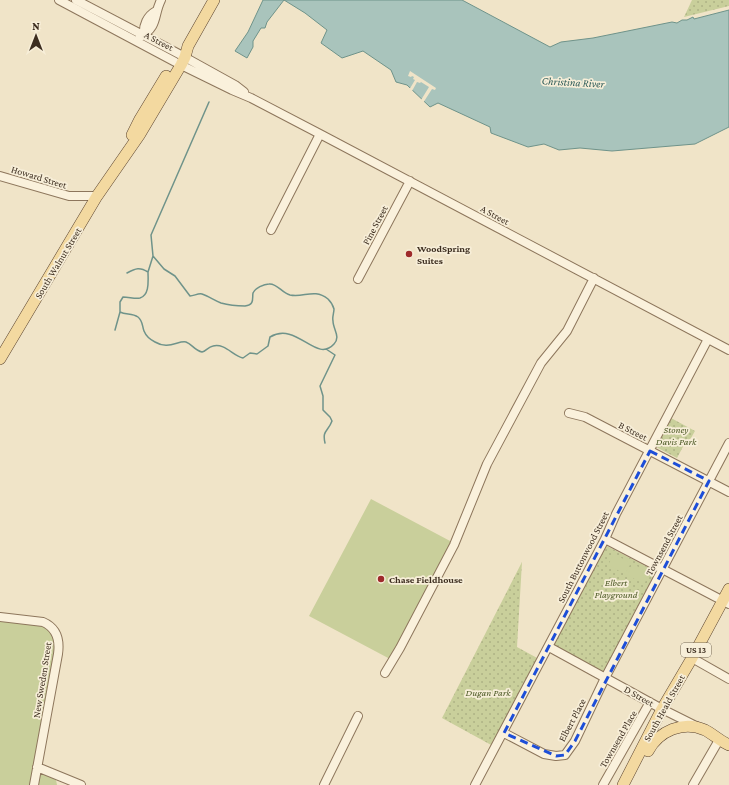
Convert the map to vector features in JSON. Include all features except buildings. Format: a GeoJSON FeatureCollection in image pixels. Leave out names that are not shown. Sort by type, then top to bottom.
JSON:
{"type":"FeatureCollection","features":[{"type":"Feature","properties":{"kind":"main road","name":"South Walnut Street"},"geometry":{"type":"LineString","coordinates":[[0,359],[97,196],[140,134],[180,59],[214,0]]}},
{"type":"Feature","properties":{"kind":"main road","name":"South Heald Street"},"geometry":{"type":"LineString","coordinates":[[630,785],[662,709],[726,603],[729,589]]}},
{"type":"Feature","properties":{"kind":"main road","name":"South Heald Street"},"geometry":{"type":"LineString","coordinates":[[623,785],[645,749],[659,736],[672,729],[691,727],[705,730]]}},
{"type":"Feature","properties":{"kind":"main road","name":"D Street"},"geometry":{"type":"LineString","coordinates":[[705,730],[726,744]]}},
{"type":"Feature","properties":{"kind":"street","name":"A Street"},"geometry":{"type":"LineString","coordinates":[[59,0],[135,40],[180,59]]}},
{"type":"Feature","properties":{"kind":"street","name":"A Street"},"geometry":{"type":"LineString","coordinates":[[76,0],[144,35],[180,59],[232,90],[251,98],[410,181],[729,350]]}},
{"type":"Feature","properties":{"kind":"street"},"geometry":{"type":"LineString","coordinates":[[135,40],[150,31],[157,17],[156,11],[161,0]]}},
{"type":"Feature","properties":{"kind":"street"},"geometry":{"type":"LineString","coordinates":[[271,230],[320,134]]}},
{"type":"Feature","properties":{"kind":"street","name":"Howard Street"},"geometry":{"type":"LineString","coordinates":[[0,176],[70,196],[97,196]]}},
{"type":"Feature","properties":{"kind":"street","name":"Pine Street"},"geometry":{"type":"LineString","coordinates":[[358,279],[410,181]]}},
{"type":"Feature","properties":{"kind":"street"},"geometry":{"type":"LineString","coordinates":[[385,673],[400,648],[454,544],[491,457],[541,363],[567,331],[594,278]]}},
{"type":"Feature","properties":{"kind":"street","name":"South Buttonwood Street"},"geometry":{"type":"LineString","coordinates":[[475,785],[549,647],[605,539],[616,514],[708,339]]}},
{"type":"Feature","properties":{"kind":"street","name":"B Street"},"geometry":{"type":"LineString","coordinates":[[569,413],[585,417],[729,492]]}},
{"type":"Feature","properties":{"kind":"street","name":"Townsend Street"},"geometry":{"type":"LineString","coordinates":[[605,678],[729,443]]}},
{"type":"Feature","properties":{"kind":"street"},"geometry":{"type":"LineString","coordinates":[[605,539],[726,603]]}},
{"type":"Feature","properties":{"kind":"street","name":"New Sweden Street"},"geometry":{"type":"LineString","coordinates":[[0,617],[43,622],[48,624],[54,630],[58,639],[58,654],[37,767]]}},
{"type":"Feature","properties":{"kind":"street","name":"D Street"},"geometry":{"type":"LineString","coordinates":[[549,647],[662,709],[705,730]]}},
{"type":"Feature","properties":{"kind":"street"},"geometry":{"type":"LineString","coordinates":[[692,658],[726,677],[729,668]]}},
{"type":"Feature","properties":{"kind":"street","name":"Elbert Place"},"geometry":{"type":"LineString","coordinates":[[504,733],[544,754],[556,756],[565,755],[575,741],[605,678]]}},
{"type":"Feature","properties":{"kind":"street","name":"Townsend Place"},"geometry":{"type":"LineString","coordinates":[[603,785],[650,702]]}},
{"type":"Feature","properties":{"kind":"street"},"geometry":{"type":"LineString","coordinates":[[324,785],[358,716]]}},
{"type":"Feature","properties":{"kind":"street"},"geometry":{"type":"LineString","coordinates":[[693,785],[726,744]]}},
{"type":"Feature","properties":{"kind":"street"},"geometry":{"type":"LineString","coordinates":[[34,785],[37,767],[81,785]]}},
{"type":"Feature","properties":{"kind":"highlighted area"},"geometry":{"type":"Polygon","coordinates":[[[650,451],[709,481],[575,741],[565,755],[556,756],[504,733],[650,451]]]}},
{"type":"Feature","properties":{"kind":"green space"},"geometry":{"type":"Polygon","coordinates":[[[692,0],[729,0],[729,6],[684,17],[692,0]]]}},
{"type":"Feature","properties":{"kind":"green space","name":"Stoney Davis Park"},"geometry":{"type":"Polygon","coordinates":[[[671,418],[695,431],[691,438],[685,443],[677,458],[656,447],[671,418]]]}},
{"type":"Feature","properties":{"kind":"green space","name":"Chase Fieldhouse"},"geometry":{"type":"Polygon","coordinates":[[[371,499],[452,542],[390,659],[309,616],[371,499]]]}},
{"type":"Feature","properties":{"kind":"green space","name":"Elbert Playground"},"geometry":{"type":"Polygon","coordinates":[[[605,545],[657,572],[604,673],[552,645],[605,545]]]}},
{"type":"Feature","properties":{"kind":"green space"},"geometry":{"type":"Polygon","coordinates":[[[614,554],[631,563],[625,574],[608,565],[614,554]]]}},
{"type":"Feature","properties":{"kind":"green space","name":"Dugan Park"},"geometry":{"type":"Polygon","coordinates":[[[522,562],[517,647],[539,659],[493,746],[442,718],[522,562]]]}},
{"type":"Feature","properties":{"kind":"green space"},"geometry":{"type":"Polygon","coordinates":[[[633,564],[650,573],[644,584],[627,575],[633,564]]]}},
{"type":"Feature","properties":{"kind":"green space"},"geometry":{"type":"Polygon","coordinates":[[[0,617],[38,621],[57,635],[37,767],[56,780],[57,785],[0,785],[0,617]]]}},
{"type":"Feature","properties":{"kind":"water"},"geometry":{"type":"Polygon","coordinates":[[[263,0],[284,0],[267,22],[265,28],[261,28],[253,41],[253,47],[247,58],[235,51],[248,32],[263,0]]]}},
{"type":"Feature","properties":{"kind":"water","name":"Christina River"},"geometry":{"type":"Polygon","coordinates":[[[284,0],[462,0],[550,47],[561,42],[593,38],[672,22],[677,23],[693,17],[694,19],[729,10],[729,127],[695,144],[612,151],[580,148],[559,150],[544,144],[528,147],[491,133],[490,127],[438,103],[430,107],[407,85],[396,82],[391,70],[363,51],[342,58],[321,43],[327,30],[305,13],[284,0]]]}},
{"type":"Feature","properties":{"kind":"pier"},"geometry":{"type":"Polygon","coordinates":[[[410,71],[436,88],[435,90],[432,89],[423,103],[421,100],[429,87],[421,82],[417,82],[412,91],[409,90],[415,80],[413,79],[414,77],[408,76],[410,71]]]}},
{"type":"Feature","properties":{"kind":"waterway"},"geometry":{"type":"LineString","coordinates":[[127,273],[138,269],[143,269],[148,272],[153,256],[151,235],[209,102]]}},
{"type":"Feature","properties":{"kind":"waterway"},"geometry":{"type":"LineString","coordinates":[[120,312],[138,317],[142,322],[146,335],[160,344],[169,345],[186,342],[202,352],[211,347],[221,346],[243,358],[250,353],[257,354],[268,346],[270,337],[280,334],[289,334],[320,349],[327,349],[334,344],[337,339],[333,324],[334,309],[330,301],[323,296],[318,294],[290,295],[272,284],[256,289],[253,293],[252,303],[245,306],[221,303],[202,294],[190,296],[175,276],[164,269],[153,256]]}},
{"type":"Feature","properties":{"kind":"waterway"},"geometry":{"type":"LineString","coordinates":[[115,330],[120,312],[120,302],[123,297],[140,298],[145,294],[148,287],[148,272]]}},
{"type":"Feature","properties":{"kind":"waterway"},"geometry":{"type":"LineString","coordinates":[[325,443],[324,436],[332,421],[323,410],[323,396],[320,386],[335,355],[326,349]]}},
{"type":"Feature","properties":{"kind":"place","name":"WoodSpring Suites"},"geometry":{"type":"Point","coordinates":[409,254]}},
{"type":"Feature","properties":{"kind":"place","name":"Chase Fieldhouse"},"geometry":{"type":"Point","coordinates":[381,579]}}]}
